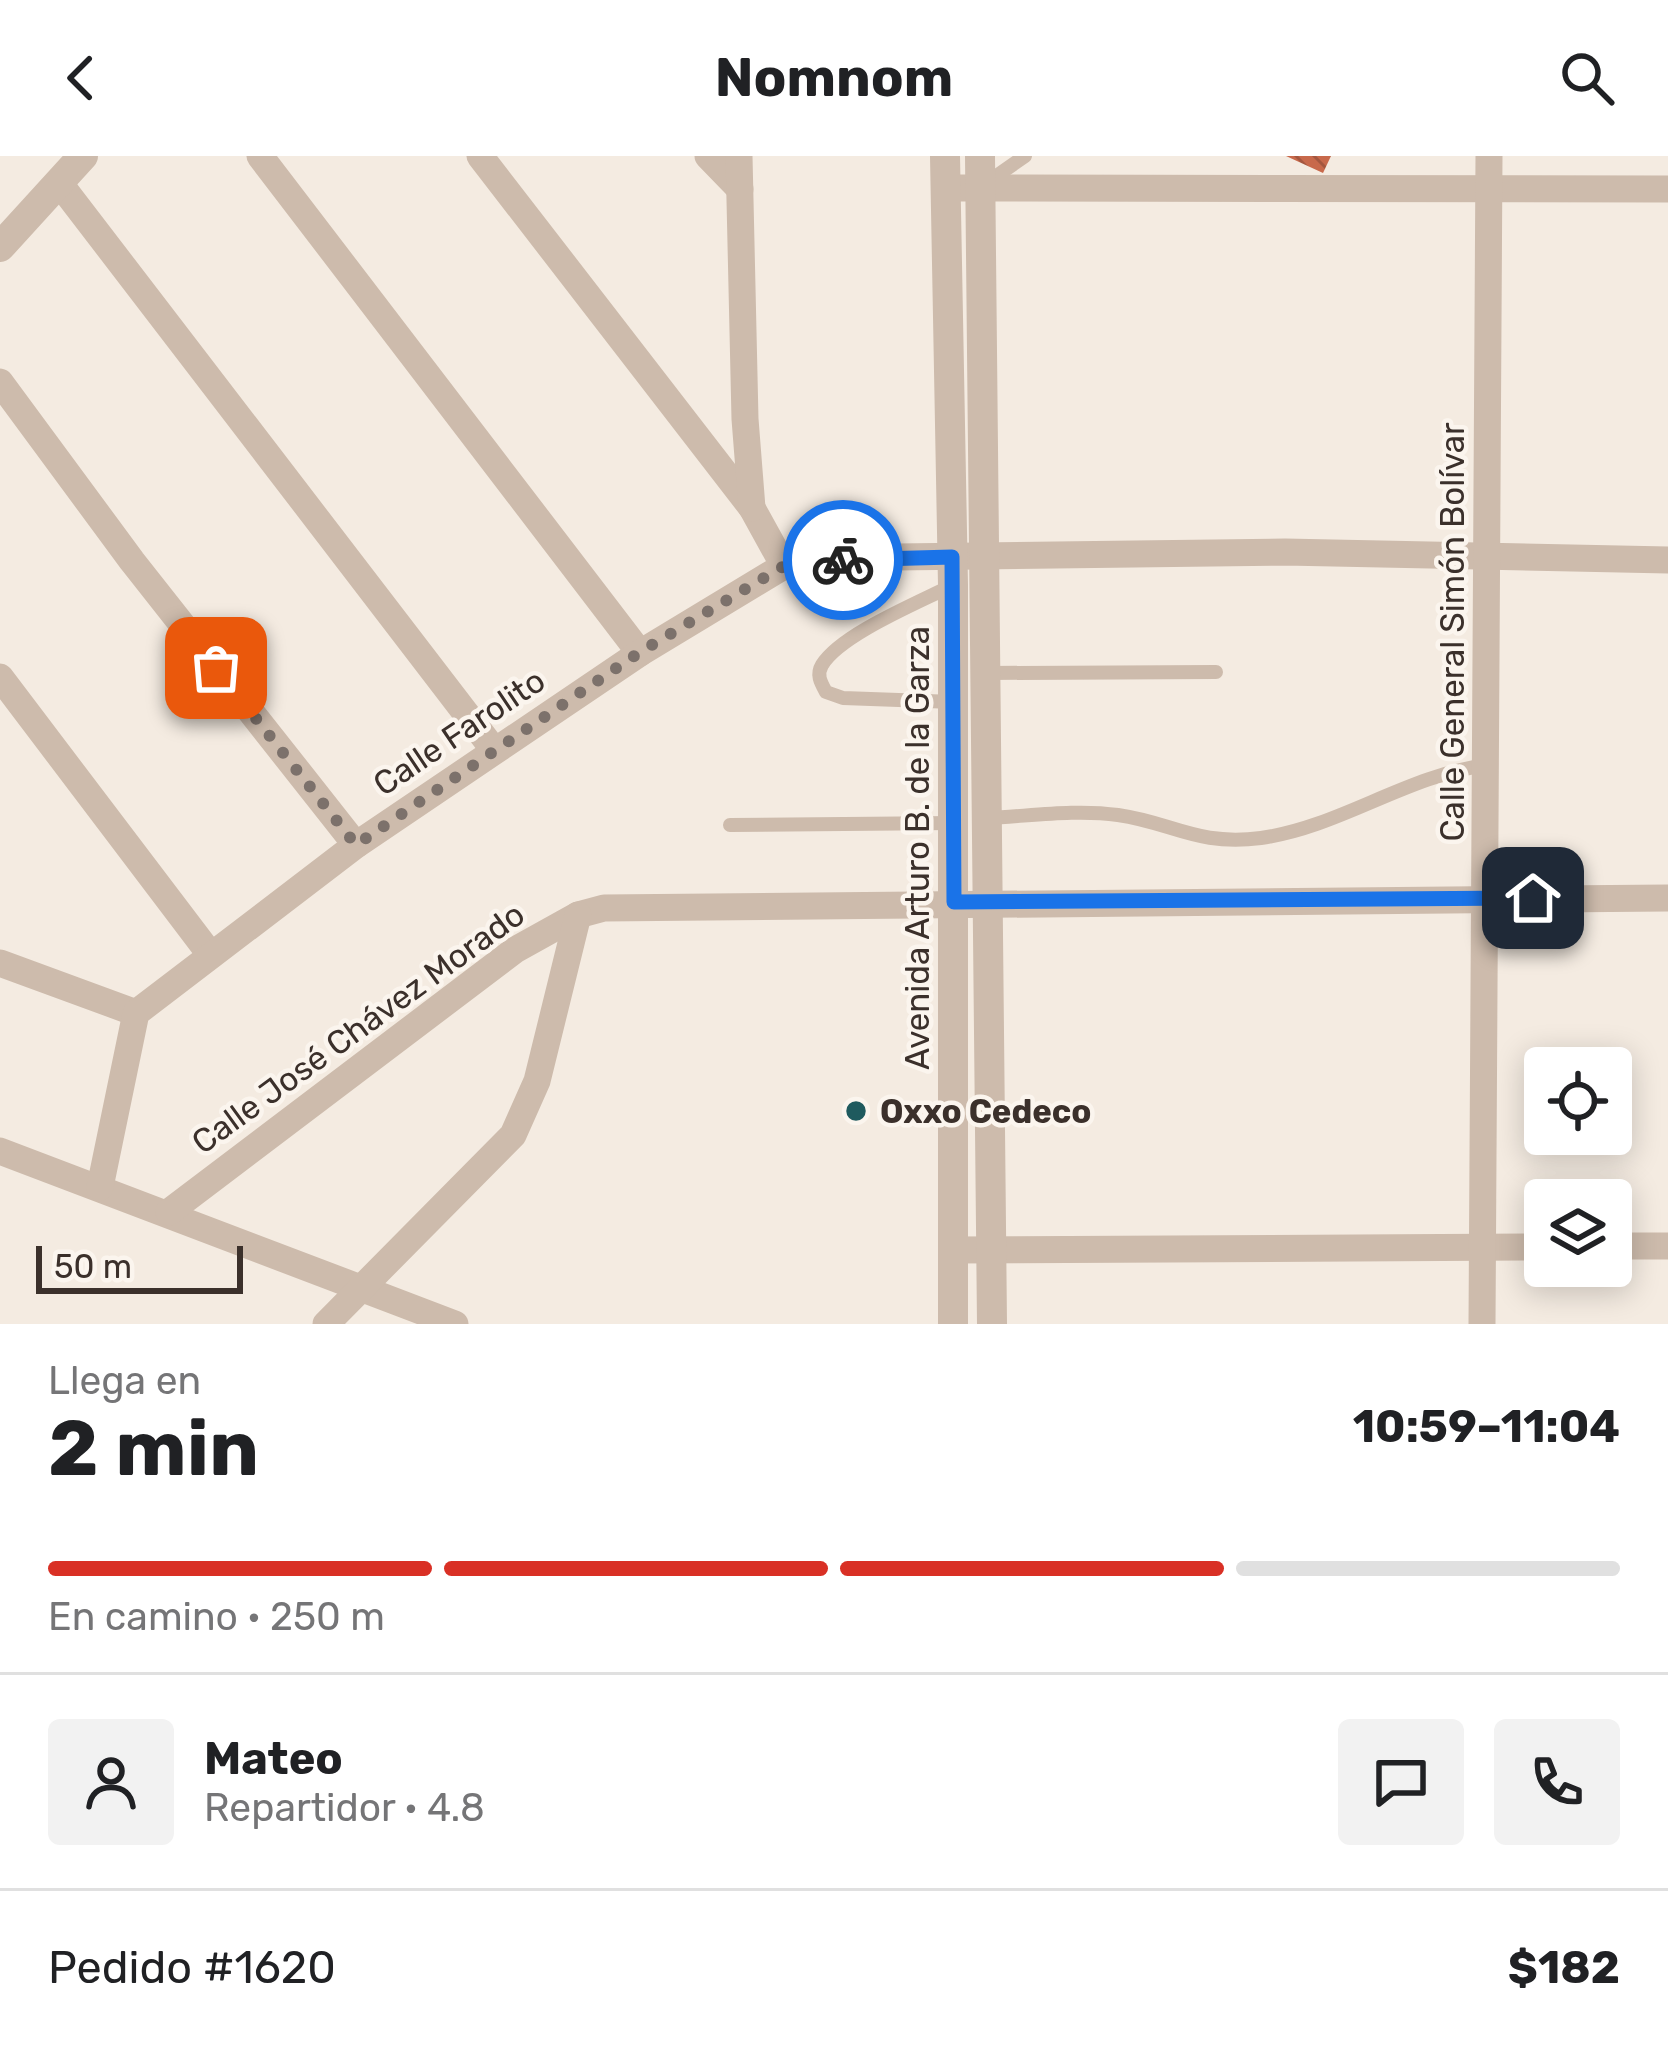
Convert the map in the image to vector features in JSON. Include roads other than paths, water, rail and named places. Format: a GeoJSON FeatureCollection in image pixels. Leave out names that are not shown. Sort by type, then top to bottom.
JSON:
{"type":"FeatureCollection","features":[{"type":"Feature","properties":{"kind":"street"},"geometry":{"type":"LineString","coordinates":[[0,247],[83,156]]}},
{"type":"Feature","properties":{"kind":"street"},"geometry":{"type":"LineString","coordinates":[[260,156],[640,652]]}},
{"type":"Feature","properties":{"kind":"street"},"geometry":{"type":"LineString","coordinates":[[480,156],[752,508],[784,566]]}},
{"type":"Feature","properties":{"kind":"street"},"geometry":{"type":"LineString","coordinates":[[708,156],[740,189]]}},
{"type":"Feature","properties":{"kind":"street"},"geometry":{"type":"LineString","coordinates":[[739,156],[752,508]]}},
{"type":"Feature","properties":{"kind":"street","name":"Avenida Arturo B. de la Garza"},"geometry":{"type":"LineString","coordinates":[[945,156],[954,702],[953,1324]]}},
{"type":"Feature","properties":{"kind":"street","name":"Calle General Simón Bolívar"},"geometry":{"type":"LineString","coordinates":[[1482,1324],[1489,156]]}},
{"type":"Feature","properties":{"kind":"street"},"geometry":{"type":"LineString","coordinates":[[981,171],[992,1324]]}},
{"type":"Feature","properties":{"kind":"street"},"geometry":{"type":"LineString","coordinates":[[946,188],[981,171],[1489,191],[1668,189]]}},
{"type":"Feature","properties":{"kind":"street"},"geometry":{"type":"LineString","coordinates":[[60,184],[494,750]]}},
{"type":"Feature","properties":{"kind":"street"},"geometry":{"type":"LineString","coordinates":[[0,382],[132,561],[356,845]]}},
{"type":"Feature","properties":{"kind":"street","name":"Calle Farolito"},"geometry":{"type":"LineString","coordinates":[[136,1013],[356,845],[640,652],[784,566],[953,571],[987,557],[1285,552],[1488,561],[1668,560]]}},
{"type":"Feature","properties":{"kind":"street"},"geometry":{"type":"LineString","coordinates":[[0,677],[210,955]]}},
{"type":"Feature","properties":{"kind":"street","name":"Calle José Chávez Morado"},"geometry":{"type":"LineString","coordinates":[[169,1212],[515,950],[578,915],[634,905],[1668,898]]}},
{"type":"Feature","properties":{"kind":"street"},"geometry":{"type":"LineString","coordinates":[[326,1324],[513,1135],[537,1081],[578,915]]}},
{"type":"Feature","properties":{"kind":"street"},"geometry":{"type":"LineString","coordinates":[[0,963],[136,1013],[100,1187]]}},
{"type":"Feature","properties":{"kind":"street"},"geometry":{"type":"LineString","coordinates":[[0,1151],[455,1324]]}},
{"type":"Feature","properties":{"kind":"street"},"geometry":{"type":"LineString","coordinates":[[1632,1246],[1668,1246]]}},
{"type":"Feature","properties":{"kind":"street"},"geometry":{"type":"LineString","coordinates":[[953,1250],[1524,1247]]}},
{"type":"Feature","properties":{"kind":"lane"},"geometry":{"type":"LineString","coordinates":[[981,171],[1025,156]]}},
{"type":"Feature","properties":{"kind":"lane"},"geometry":{"type":"LineString","coordinates":[[953,571],[842,647],[822,665],[819,678],[826,692],[843,698],[954,702]]}},
{"type":"Feature","properties":{"kind":"lane"},"geometry":{"type":"LineString","coordinates":[[988,673],[1216,672]]}},
{"type":"Feature","properties":{"kind":"lane"},"geometry":{"type":"LineString","coordinates":[[989,818],[1109,814],[1190,838],[1254,839],[1300,832],[1416,783],[1487,764]]}},
{"type":"Feature","properties":{"kind":"lane"},"geometry":{"type":"LineString","coordinates":[[730,825],[954,823]]}},
{"type":"Feature","properties":{"kind":"place","name":"Oxxo Cedeco"},"geometry":{"type":"Point","coordinates":[856,1111]}}]}
